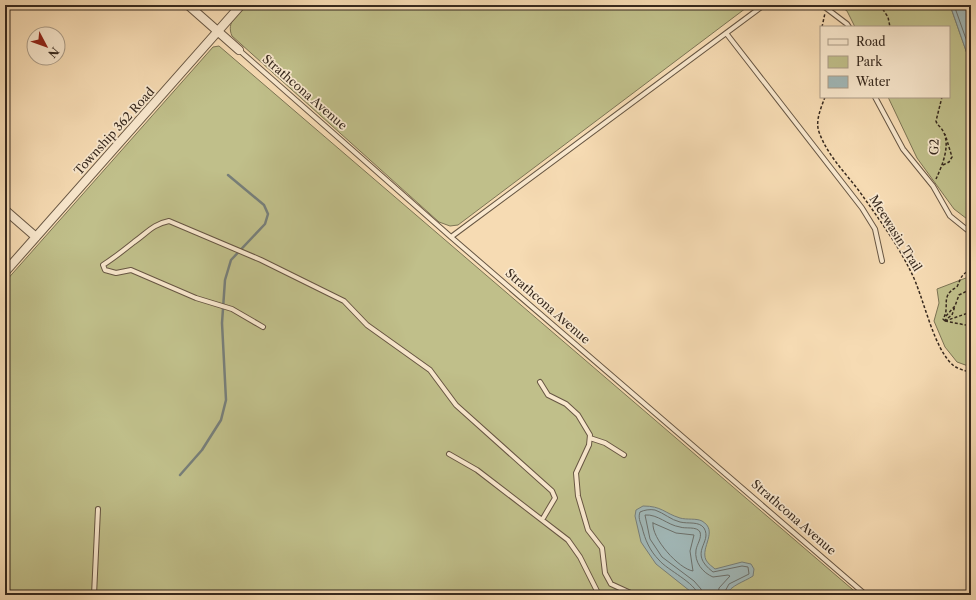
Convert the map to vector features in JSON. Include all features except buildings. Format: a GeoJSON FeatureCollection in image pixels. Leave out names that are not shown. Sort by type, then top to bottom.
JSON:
{"type":"FeatureCollection","features":[{"type":"Feature","properties":{"kind":"street","name":"Strathcona Avenue"},"geometry":{"type":"LineString","coordinates":[[188,5],[239,50]]}},
{"type":"Feature","properties":{"kind":"street","name":"Township 362 Road"},"geometry":{"type":"LineString","coordinates":[[5,272],[241,5]]}},
{"type":"Feature","properties":{"kind":"street"},"geometry":{"type":"LineString","coordinates":[[5,210],[36,237]]}},
{"type":"Feature","properties":{"kind":"lane"},"geometry":{"type":"LineString","coordinates":[[451,238],[764,5]]}},
{"type":"Feature","properties":{"kind":"lane"},"geometry":{"type":"LineString","coordinates":[[822,5],[848,26]]}},
{"type":"Feature","properties":{"kind":"lane"},"geometry":{"type":"LineString","coordinates":[[726,33],[862,208],[875,229],[882,261]]}},
{"type":"Feature","properties":{"kind":"lane","name":"Strathcona Avenue"},"geometry":{"type":"LineString","coordinates":[[239,50],[451,238],[866,595]]}},
{"type":"Feature","properties":{"kind":"lane"},"geometry":{"type":"LineString","coordinates":[[876,98],[903,149],[932,186],[950,216],[971,233]]}},
{"type":"Feature","properties":{"kind":"lane"},"geometry":{"type":"LineString","coordinates":[[263,327],[232,309],[196,298],[131,270],[116,273],[105,270],[103,266],[136,241],[149,228],[159,223],[169,221],[261,260],[344,301],[367,325],[430,370],[456,405],[552,491],[555,498],[542,520]]}},
{"type":"Feature","properties":{"kind":"lane"},"geometry":{"type":"LineString","coordinates":[[540,382],[548,395],[566,404],[578,415],[590,435],[589,445],[576,473],[578,496],[588,530],[602,548],[605,573],[611,584],[635,595]]}},
{"type":"Feature","properties":{"kind":"lane"},"geometry":{"type":"LineString","coordinates":[[590,438],[605,443],[624,455]]}},
{"type":"Feature","properties":{"kind":"lane"},"geometry":{"type":"LineString","coordinates":[[449,454],[476,470],[568,540],[580,557],[599,595]]}},
{"type":"Feature","properties":{"kind":"lane"},"geometry":{"type":"LineString","coordinates":[[94,595],[98,509]]}},
{"type":"Feature","properties":{"kind":"path"},"geometry":{"type":"LineString","coordinates":[[880,5],[888,17],[890,26]]}},
{"type":"Feature","properties":{"kind":"path"},"geometry":{"type":"LineString","coordinates":[[822,26],[827,9]]}},
{"type":"Feature","properties":{"kind":"path","name":"Meewasin Trail"},"geometry":{"type":"LineString","coordinates":[[825,98],[818,122],[819,132],[833,160],[862,195],[905,260],[918,287],[940,346],[947,359],[955,366],[971,372]]}},
{"type":"Feature","properties":{"kind":"path","name":"G2"},"geometry":{"type":"LineString","coordinates":[[942,98],[936,121],[948,139],[952,156],[950,162],[942,165]]}},
{"type":"Feature","properties":{"kind":"path","name":"G2"},"geometry":{"type":"LineString","coordinates":[[932,186],[942,165],[945,148],[943,130]]}},
{"type":"Feature","properties":{"kind":"path"},"geometry":{"type":"LineString","coordinates":[[945,321],[947,295],[957,287],[960,278],[971,270]]}},
{"type":"Feature","properties":{"kind":"path"},"geometry":{"type":"LineString","coordinates":[[945,321],[952,315],[959,295],[971,289]]}},
{"type":"Feature","properties":{"kind":"path"},"geometry":{"type":"LineString","coordinates":[[946,316],[955,306]]}},
{"type":"Feature","properties":{"kind":"path"},"geometry":{"type":"LineString","coordinates":[[945,321],[971,312]]}},
{"type":"Feature","properties":{"kind":"path"},"geometry":{"type":"LineString","coordinates":[[945,321],[971,326]]}},
{"type":"Feature","properties":{"kind":"green space"},"geometry":{"type":"Polygon","coordinates":[[[246,5],[750,5],[458,225],[450,226],[439,222],[232,36],[230,27],[231,23],[246,5]]]}},
{"type":"Feature","properties":{"kind":"green space"},"geometry":{"type":"Polygon","coordinates":[[[839,5],[950,5],[971,65],[971,222],[954,209],[917,158],[888,98],[950,98],[950,26],[854,26],[847,11],[839,5]]]}},
{"type":"Feature","properties":{"kind":"green space"},"geometry":{"type":"Polygon","coordinates":[[[219,46],[859,595],[5,595],[5,282],[213,47],[219,46]]]}},
{"type":"Feature","properties":{"kind":"green space"},"geometry":{"type":"Polygon","coordinates":[[[971,276],[971,367],[957,362],[945,347],[934,321],[939,303],[937,289],[971,276]]]}},
{"type":"Feature","properties":{"kind":"water"},"geometry":{"type":"Polygon","coordinates":[[[950,5],[971,5],[971,65],[950,5]]]}},
{"type":"Feature","properties":{"kind":"water"},"geometry":{"type":"Polygon","coordinates":[[[643,506],[659,508],[680,518],[702,521],[709,529],[705,550],[706,560],[708,563],[715,569],[742,562],[751,564],[754,569],[753,576],[734,586],[726,595],[695,595],[656,564],[641,542],[635,516],[636,510],[643,506]]]}},
{"type":"Feature","properties":{"kind":"waterway"},"geometry":{"type":"LineString","coordinates":[[180,475],[202,450],[221,420],[226,400],[222,323],[225,280],[231,260],[265,224],[268,214],[264,205],[228,175]]}}]}
